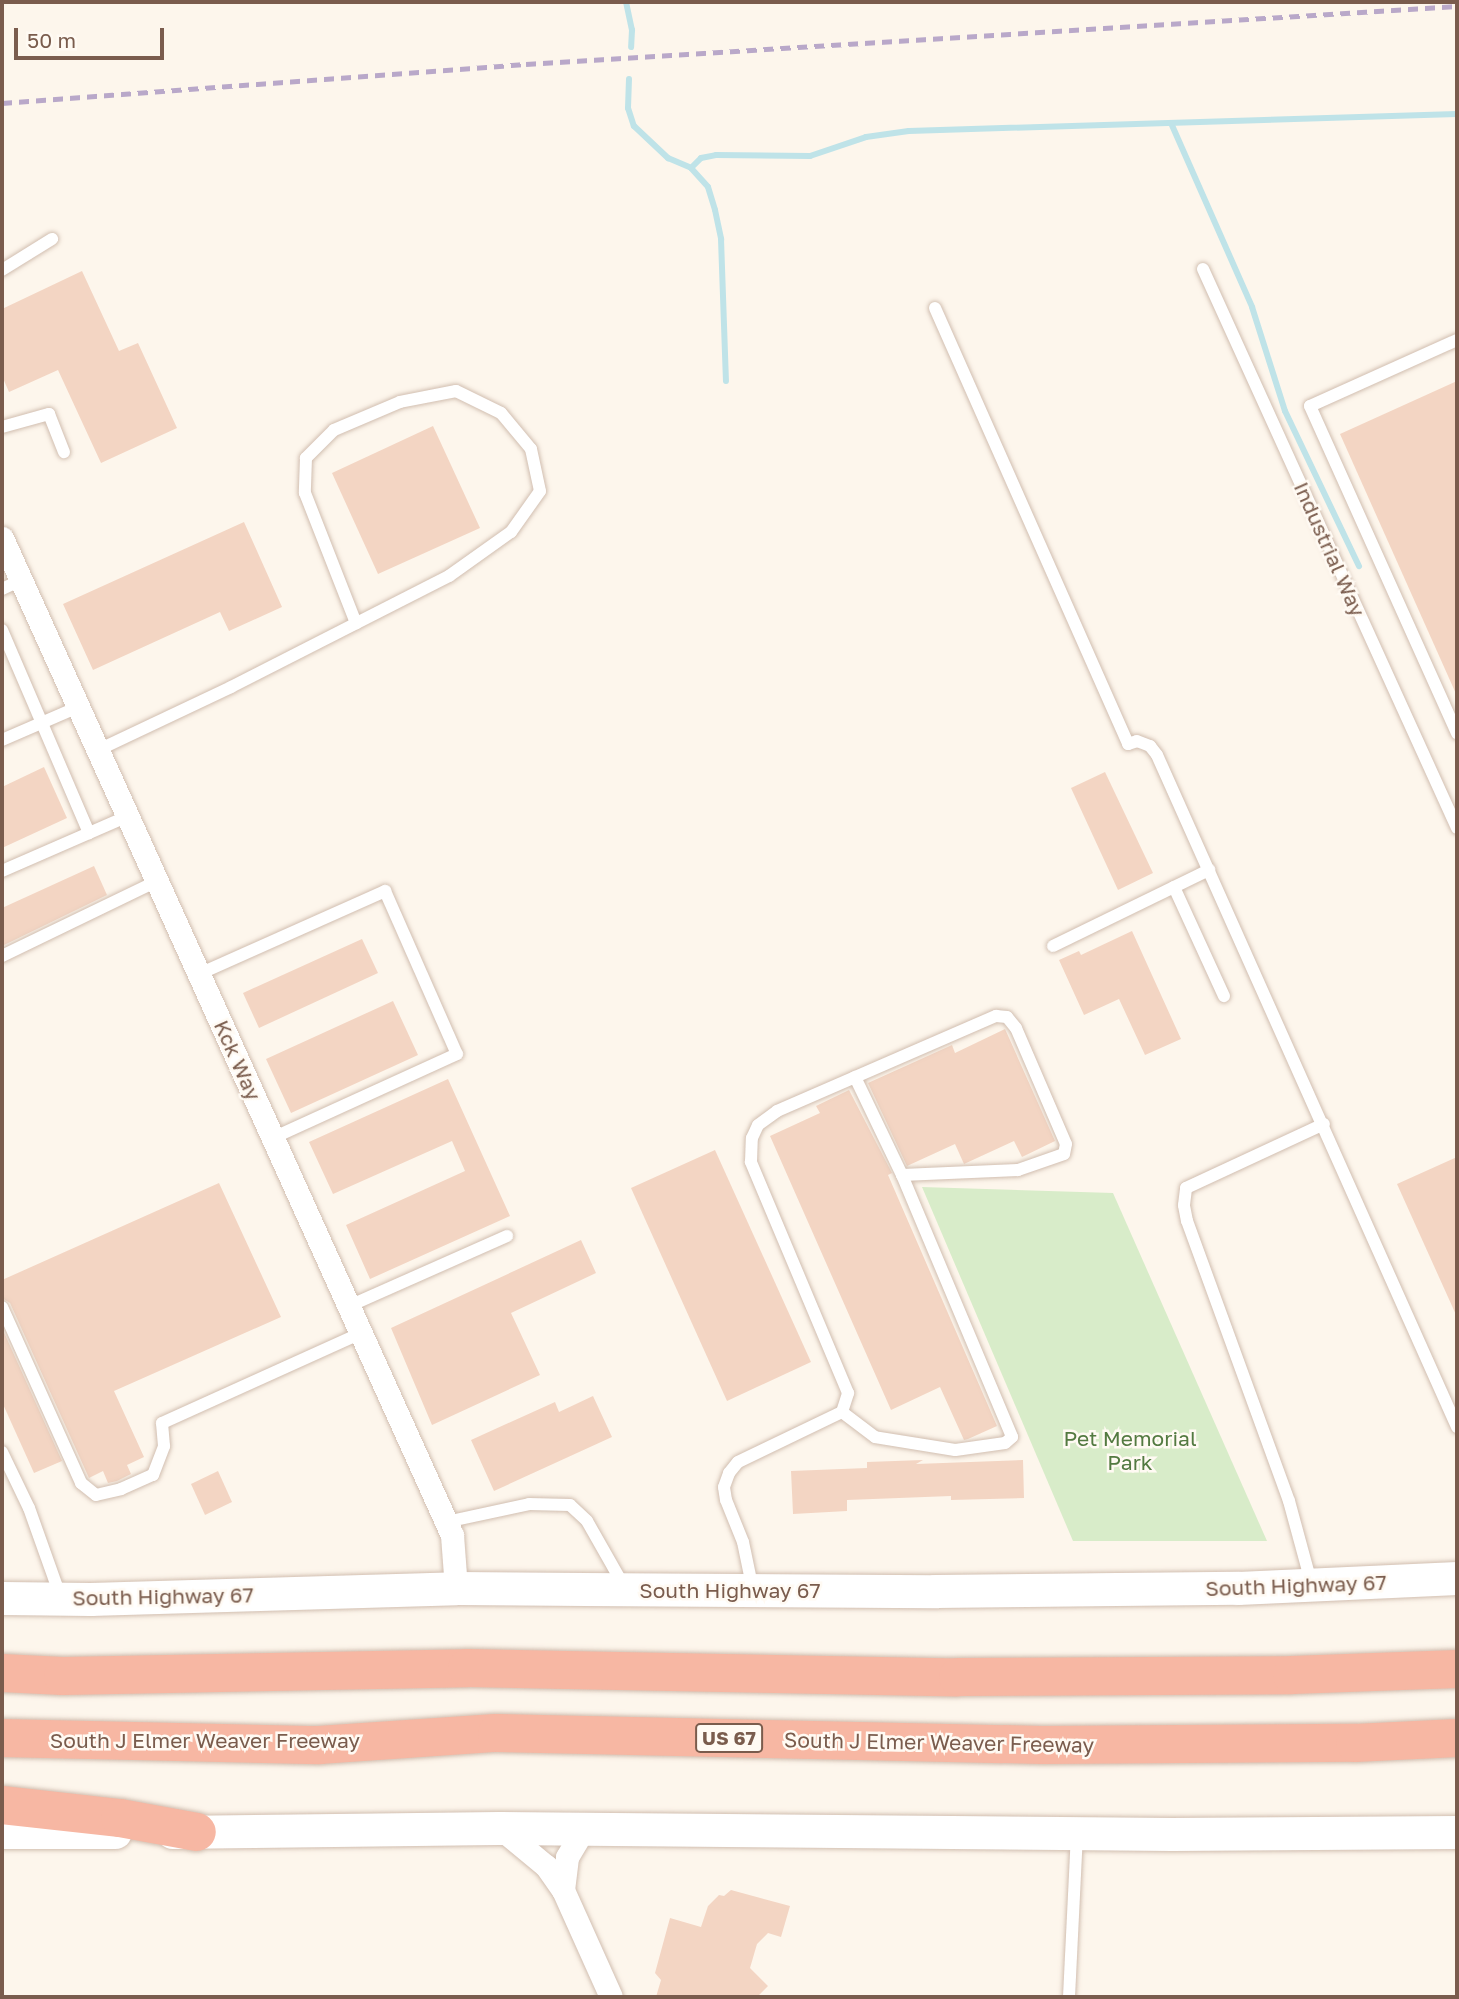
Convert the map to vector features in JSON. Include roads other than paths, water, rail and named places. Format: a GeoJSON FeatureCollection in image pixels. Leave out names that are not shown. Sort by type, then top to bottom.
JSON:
{"type":"FeatureCollection","features":[{"type":"Feature","properties":{"kind":"highway"},"geometry":{"type":"LineString","coordinates":[[2,1673],[62,1676],[131,1672],[467,1668],[958,1677],[1292,1675],[1457,1669]]}},
{"type":"Feature","properties":{"kind":"highway","name":"South J Elmer Weaver Freeway"},"geometry":{"type":"LineString","coordinates":[[2,1738],[319,1745],[497,1733],[1043,1745],[1355,1743],[1457,1738]]}},
{"type":"Feature","properties":{"kind":"highway"},"geometry":{"type":"LineString","coordinates":[[2,1805],[120,1818],[197,1832]]}},
{"type":"Feature","properties":{"kind":"main road","name":"South Highway 67"},"geometry":{"type":"LineString","coordinates":[[2,1598],[456,1588],[963,1591],[1312,1586],[1457,1578]]}},
{"type":"Feature","properties":{"kind":"main road"},"geometry":{"type":"LineString","coordinates":[[2,1832],[500,1828],[1077,1833],[1457,1832]]}},
{"type":"Feature","properties":{"kind":"street","name":"Kck Way"},"geometry":{"type":"LineString","coordinates":[[2,538],[11,585],[78,707],[98,750],[452,1535],[456,1588]]}},
{"type":"Feature","properties":{"kind":"street"},"geometry":{"type":"LineString","coordinates":[[500,1828],[546,1866],[564,1890],[611,1997]]}},
{"type":"Feature","properties":{"kind":"street"},"geometry":{"type":"LineString","coordinates":[[564,1890],[567,1857],[583,1830]]}},
{"type":"Feature","properties":{"kind":"lane"},"geometry":{"type":"LineString","coordinates":[[2,270],[52,239]]}},
{"type":"Feature","properties":{"kind":"lane","name":"Industrial Way"},"geometry":{"type":"LineString","coordinates":[[1203,269],[1457,828]]}},
{"type":"Feature","properties":{"kind":"lane"},"geometry":{"type":"LineString","coordinates":[[935,308],[1128,744],[1137,741],[1150,746],[1157,755],[1457,1427]]}},
{"type":"Feature","properties":{"kind":"lane"},"geometry":{"type":"LineString","coordinates":[[1457,340],[1310,406],[1457,733]]}},
{"type":"Feature","properties":{"kind":"lane"},"geometry":{"type":"LineString","coordinates":[[98,750],[356,623],[449,576],[511,532],[540,491],[531,449],[501,413],[456,391],[400,402],[334,430],[306,458],[305,493],[356,623]]}},
{"type":"Feature","properties":{"kind":"lane"},"geometry":{"type":"LineString","coordinates":[[2,427],[49,414],[64,452]]}},
{"type":"Feature","properties":{"kind":"lane"},"geometry":{"type":"LineString","coordinates":[[2,630],[89,833]]}},
{"type":"Feature","properties":{"kind":"lane"},"geometry":{"type":"LineString","coordinates":[[2,740],[78,707]]}},
{"type":"Feature","properties":{"kind":"lane"},"geometry":{"type":"LineString","coordinates":[[2,871],[128,816]]}},
{"type":"Feature","properties":{"kind":"lane"},"geometry":{"type":"LineString","coordinates":[[1053,946],[1209,870]]}},
{"type":"Feature","properties":{"kind":"lane"},"geometry":{"type":"LineString","coordinates":[[2,956],[157,881]]}},
{"type":"Feature","properties":{"kind":"lane"},"geometry":{"type":"LineString","coordinates":[[1174,887],[1224,996]]}},
{"type":"Feature","properties":{"kind":"lane"},"geometry":{"type":"LineString","coordinates":[[199,974],[385,891],[457,1054],[273,1138]]}},
{"type":"Feature","properties":{"kind":"lane"},"geometry":{"type":"LineString","coordinates":[[753,1590],[743,1542],[726,1500],[724,1487],[729,1473],[738,1462],[842,1412],[848,1393],[751,1162],[752,1138],[758,1125],[777,1111],[996,1016],[1007,1017],[1016,1028],[1066,1144],[1063,1154],[1018,1170],[902,1175]]}},
{"type":"Feature","properties":{"kind":"lane"},"geometry":{"type":"LineString","coordinates":[[842,1412],[875,1437],[955,1450],[1005,1443],[1012,1437],[902,1175],[855,1077]]}},
{"type":"Feature","properties":{"kind":"lane"},"geometry":{"type":"LineString","coordinates":[[1312,1586],[1289,1501],[1187,1221],[1184,1205],[1186,1188],[1324,1124]]}},
{"type":"Feature","properties":{"kind":"lane"},"geometry":{"type":"LineString","coordinates":[[349,1306],[507,1236]]}},
{"type":"Feature","properties":{"kind":"lane"},"geometry":{"type":"LineString","coordinates":[[2,1307],[81,1483],[96,1495],[121,1489],[153,1475],[164,1446],[162,1423],[361,1334]]}},
{"type":"Feature","properties":{"kind":"lane"},"geometry":{"type":"LineString","coordinates":[[2,1452],[29,1508],[61,1598]]}},
{"type":"Feature","properties":{"kind":"lane"},"geometry":{"type":"LineString","coordinates":[[446,1522],[529,1504],[570,1505],[587,1521],[626,1589]]}},
{"type":"Feature","properties":{"kind":"lane"},"geometry":{"type":"LineString","coordinates":[[1069,1997],[1077,1833]]}},
{"type":"Feature","properties":{"kind":"waterway"},"geometry":{"type":"LineString","coordinates":[[626,2],[632,30],[631,47]]}},
{"type":"Feature","properties":{"kind":"waterway"},"geometry":{"type":"LineString","coordinates":[[629,79],[628,108],[634,126],[668,158],[691,168],[708,187],[721,239],[726,381]]}},
{"type":"Feature","properties":{"kind":"waterway"},"geometry":{"type":"LineString","coordinates":[[691,168],[701,158],[716,155],[810,156],[866,137],[909,131],[1457,114]]}},
{"type":"Feature","properties":{"kind":"waterway"},"geometry":{"type":"LineString","coordinates":[[1171,123],[1252,307],[1285,411],[1359,566]]}},
{"type":"Feature","properties":{"kind":"railway"},"geometry":{"type":"LineString","coordinates":[[2,103],[526,64],[1457,6]]}},
{"type":"Feature","properties":{"kind":"park label","name":"Pet Memorial Park"},"geometry":{"type":"Point","coordinates":[1130,1450]}}]}
